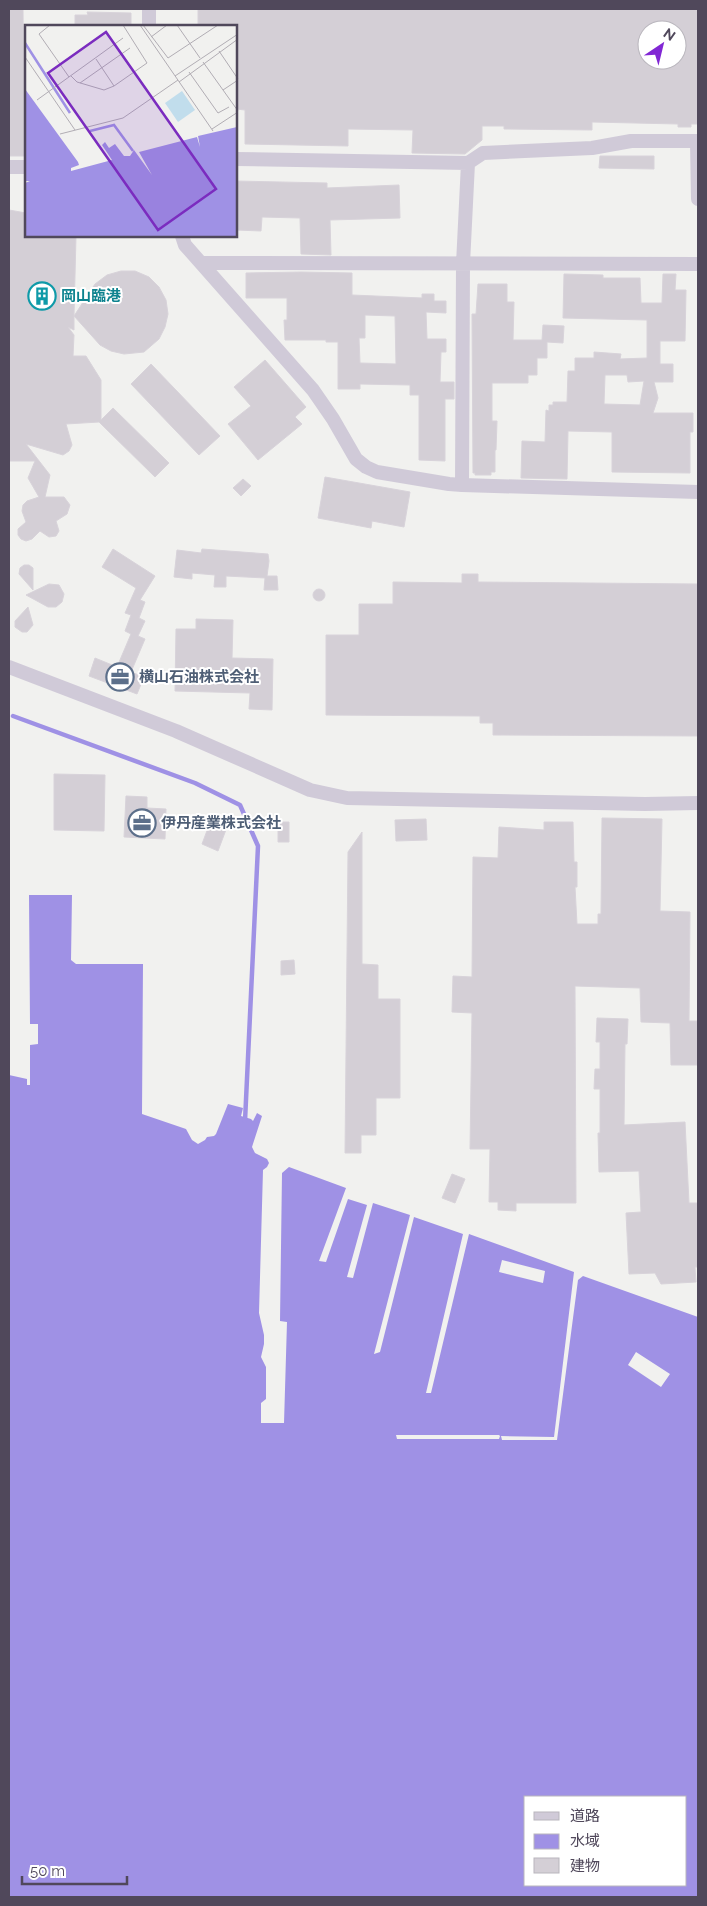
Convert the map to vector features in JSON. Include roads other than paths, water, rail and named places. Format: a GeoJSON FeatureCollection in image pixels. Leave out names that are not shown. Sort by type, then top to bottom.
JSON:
{"type":"FeatureCollection","features":[{"type":"Feature","properties":{"kind":"street"},"geometry":{"type":"LineString","coordinates":[[149,9],[149,25]]}},
{"type":"Feature","properties":{"kind":"street"},"geometry":{"type":"LineString","coordinates":[[238,159],[468,163],[483,153],[592,148],[631,141],[698,141],[698,199]]}},
{"type":"Feature","properties":{"kind":"street"},"geometry":{"type":"LineString","coordinates":[[462,485],[463,264],[468,163]]}},
{"type":"Feature","properties":{"kind":"street"},"geometry":{"type":"LineString","coordinates":[[9,167],[25,167]]}},
{"type":"Feature","properties":{"kind":"street"},"geometry":{"type":"LineString","coordinates":[[183,238],[185,246],[313,390],[333,418],[356,459],[366,467],[377,472],[462,485],[698,492]]}},
{"type":"Feature","properties":{"kind":"street"},"geometry":{"type":"LineString","coordinates":[[201,264],[698,264]]}},
{"type":"Feature","properties":{"kind":"street"},"geometry":{"type":"LineString","coordinates":[[9,667],[176,731],[310,790],[347,798],[645,804],[698,803]]}},
{"type":"Feature","properties":{"kind":"water"},"geometry":{"type":"Polygon","coordinates":[[[29,895],[72,895],[71,960],[76,964],[143,964],[142,1114],[186,1129],[192,1140],[198,1144],[207,1137],[216,1134],[228,1104],[243,1108],[241,1116],[253,1121],[257,1113],[262,1116],[252,1147],[255,1153],[267,1159],[269,1163],[263,1170],[259,1313],[264,1335],[261,1357],[266,1367],[266,1399],[261,1403],[261,1423],[284,1423],[287,1322],[280,1321],[282,1173],[289,1167],[346,1188],[319,1261],[326,1262],[348,1199],[367,1205],[347,1277],[353,1278],[373,1203],[410,1215],[374,1354],[380,1352],[414,1217],[463,1234],[426,1393],[431,1393],[469,1234],[574,1272],[554,1437],[501,1436],[502,1440],[557,1440],[578,1280],[583,1276],[698,1317],[698,1897],[9,1897],[9,1075],[27,1079],[27,1085],[30,1085],[30,1045],[38,1044],[38,1024],[30,1024],[29,895]],[[502,1260],[499,1272],[543,1283],[545,1271],[502,1260]],[[636,1352],[628,1365],[661,1387],[670,1374],[636,1352]],[[396,1435],[397,1439],[499,1439],[500,1436],[499,1435],[396,1435]]]}},
{"type":"Feature","properties":{"kind":"waterway"},"geometry":{"type":"LineString","coordinates":[[13,716],[195,783],[240,805],[258,846],[245,1121]]}},
{"type":"Feature","properties":{"kind":"place","name":"岡山臨港"},"geometry":{"type":"Point","coordinates":[42,296]}},
{"type":"Feature","properties":{"kind":"place","name":"横山石油株式会社"},"geometry":{"type":"Point","coordinates":[120,677]}},
{"type":"Feature","properties":{"kind":"place","name":"伊丹産業株式会社"},"geometry":{"type":"Point","coordinates":[142,823]}}]}
